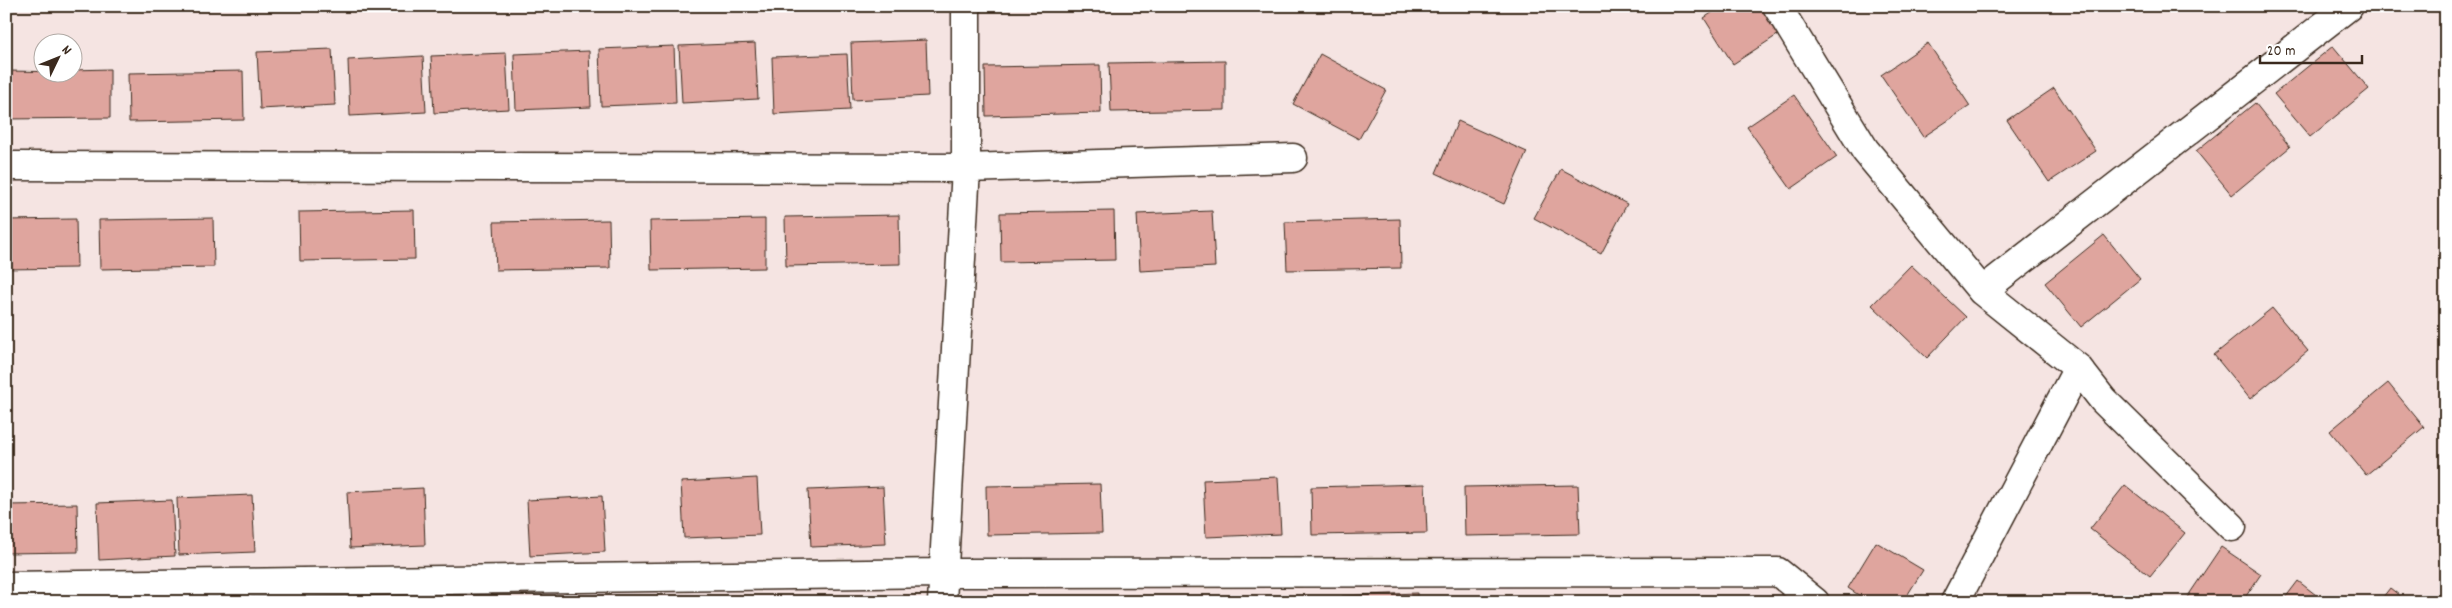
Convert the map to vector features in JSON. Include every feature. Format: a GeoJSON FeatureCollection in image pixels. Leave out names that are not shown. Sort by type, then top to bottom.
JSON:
{"type":"FeatureCollection","features":[{"type":"Feature","properties":{"kind":"street"},"geometry":{"type":"LineString","coordinates":[[942,602],[942,572],[966,168],[966,6]]}},
{"type":"Feature","properties":{"kind":"street"},"geometry":{"type":"LineString","coordinates":[[1777,6],[1865,150],[1982,291],[2078,368],[2103,400],[2232,527]]}},
{"type":"Feature","properties":{"kind":"street"},"geometry":{"type":"LineString","coordinates":[[1982,291],[2349,6]]}},
{"type":"Feature","properties":{"kind":"street"},"geometry":{"type":"LineString","coordinates":[[6,166],[966,168],[1293,158]]}},
{"type":"Feature","properties":{"kind":"street"},"geometry":{"type":"LineString","coordinates":[[1956,602],[2078,368]]}},
{"type":"Feature","properties":{"kind":"street"},"geometry":{"type":"LineString","coordinates":[[6,586],[942,572],[1778,572],[1815,602]]}},
{"type":"Feature","properties":{"kind":"building"},"geometry":{"type":"Polygon","coordinates":[[[1722,6],[1761,6],[1779,34],[1733,64],[1704,18],[1722,6]]]}},
{"type":"Feature","properties":{"kind":"building"},"geometry":{"type":"Polygon","coordinates":[[[926,40],[928,96],[853,100],[851,43],[926,40]]]}},
{"type":"Feature","properties":{"kind":"building"},"geometry":{"type":"Polygon","coordinates":[[[755,43],[758,99],[682,103],[679,46],[755,43]]]}},
{"type":"Feature","properties":{"kind":"building"},"geometry":{"type":"Polygon","coordinates":[[[1928,43],[1970,106],[1923,137],[1881,75],[1928,43]]]}},
{"type":"Feature","properties":{"kind":"building"},"geometry":{"type":"Polygon","coordinates":[[[674,46],[676,103],[601,106],[599,49],[674,46]]]}},
{"type":"Feature","properties":{"kind":"building"},"geometry":{"type":"Polygon","coordinates":[[[2333,46],[2369,89],[2310,137],[2274,94],[2333,46]]]}},
{"type":"Feature","properties":{"kind":"building"},"geometry":{"type":"Polygon","coordinates":[[[332,49],[335,105],[260,109],[257,52],[332,49]]]}},
{"type":"Feature","properties":{"kind":"building"},"geometry":{"type":"Polygon","coordinates":[[[589,51],[591,107],[516,110],[514,54],[589,51]]]}},
{"type":"Feature","properties":{"kind":"building"},"geometry":{"type":"Polygon","coordinates":[[[506,53],[509,109],[434,113],[431,56],[506,53]]]}},
{"type":"Feature","properties":{"kind":"building"},"geometry":{"type":"Polygon","coordinates":[[[847,54],[850,110],[774,114],[772,57],[847,54]]]}},
{"type":"Feature","properties":{"kind":"building"},"geometry":{"type":"Polygon","coordinates":[[[1320,54],[1386,90],[1359,139],[1293,104],[1320,54]]]}},
{"type":"Feature","properties":{"kind":"building"},"geometry":{"type":"Polygon","coordinates":[[[423,56],[426,112],[350,116],[348,60],[423,56]]]}},
{"type":"Feature","properties":{"kind":"building"},"geometry":{"type":"Polygon","coordinates":[[[1225,61],[1225,110],[1111,112],[1109,63],[1225,61]]]}},
{"type":"Feature","properties":{"kind":"building"},"geometry":{"type":"Polygon","coordinates":[[[1100,65],[1101,113],[986,116],[985,67],[1100,65]]]}},
{"type":"Feature","properties":{"kind":"building"},"geometry":{"type":"Polygon","coordinates":[[[110,69],[110,118],[6,119],[6,71],[32,71],[32,82],[82,82],[82,70],[110,69]]]}},
{"type":"Feature","properties":{"kind":"building"},"geometry":{"type":"Polygon","coordinates":[[[243,71],[244,120],[129,122],[128,73],[243,71]]]}},
{"type":"Feature","properties":{"kind":"building"},"geometry":{"type":"Polygon","coordinates":[[[2054,88],[2096,151],[2049,182],[2007,120],[2054,88]]]}},
{"type":"Feature","properties":{"kind":"building"},"geometry":{"type":"Polygon","coordinates":[[[1794,95],[1837,157],[1791,189],[1747,127],[1794,95]]]}},
{"type":"Feature","properties":{"kind":"building"},"geometry":{"type":"Polygon","coordinates":[[[2255,103],[2290,147],[2232,195],[2196,151],[2255,103]]]}},
{"type":"Feature","properties":{"kind":"building"},"geometry":{"type":"Polygon","coordinates":[[[1458,121],[1527,152],[1504,204],[1436,173],[1458,121]]]}},
{"type":"Feature","properties":{"kind":"building"},"geometry":{"type":"Polygon","coordinates":[[[1561,169],[1627,204],[1601,254],[1534,218],[1561,169]]]}},
{"type":"Feature","properties":{"kind":"building"},"geometry":{"type":"Polygon","coordinates":[[[414,210],[415,259],[300,261],[299,212],[414,210]]]}},
{"type":"Feature","properties":{"kind":"building"},"geometry":{"type":"Polygon","coordinates":[[[1114,211],[1115,260],[1001,262],[1000,213],[1114,211]]]}},
{"type":"Feature","properties":{"kind":"building"},"geometry":{"type":"Polygon","coordinates":[[[1212,211],[1215,267],[1140,271],[1137,214],[1212,211]]]}},
{"type":"Feature","properties":{"kind":"building"},"geometry":{"type":"Polygon","coordinates":[[[899,215],[900,264],[786,266],[785,217],[899,215]]]}},
{"type":"Feature","properties":{"kind":"building"},"geometry":{"type":"Polygon","coordinates":[[[213,218],[214,267],[100,269],[99,220],[213,218]]]}},
{"type":"Feature","properties":{"kind":"building"},"geometry":{"type":"Polygon","coordinates":[[[76,219],[77,268],[6,269],[6,220],[76,219]]]}},
{"type":"Feature","properties":{"kind":"building"},"geometry":{"type":"Polygon","coordinates":[[[765,219],[765,268],[651,270],[650,221],[765,219]]]}},
{"type":"Feature","properties":{"kind":"building"},"geometry":{"type":"Polygon","coordinates":[[[1400,219],[1401,268],[1287,270],[1285,222],[1400,219]]]}},
{"type":"Feature","properties":{"kind":"building"},"geometry":{"type":"Polygon","coordinates":[[[609,220],[610,268],[496,270],[494,222],[609,220]]]}},
{"type":"Feature","properties":{"kind":"building"},"geometry":{"type":"Polygon","coordinates":[[[2104,235],[2140,279],[2081,327],[2045,283],[2104,235]]]}},
{"type":"Feature","properties":{"kind":"building"},"geometry":{"type":"Polygon","coordinates":[[[1911,265],[1966,317],[1927,358],[1872,305],[1911,265]]]}},
{"type":"Feature","properties":{"kind":"building"},"geometry":{"type":"Polygon","coordinates":[[[2272,308],[2308,351],[2250,399],[2214,355],[2272,308]]]}},
{"type":"Feature","properties":{"kind":"building"},"geometry":{"type":"Polygon","coordinates":[[[2388,383],[2424,427],[2366,475],[2330,431],[2388,383]]]}},
{"type":"Feature","properties":{"kind":"building"},"geometry":{"type":"Polygon","coordinates":[[[1278,477],[1281,534],[1206,537],[1203,480],[1278,477]]]}},
{"type":"Feature","properties":{"kind":"building"},"geometry":{"type":"Polygon","coordinates":[[[757,478],[760,535],[684,538],[681,482],[757,478]]]}},
{"type":"Feature","properties":{"kind":"building"},"geometry":{"type":"Polygon","coordinates":[[[1100,484],[1102,533],[987,535],[986,486],[1100,484]]]}},
{"type":"Feature","properties":{"kind":"building"},"geometry":{"type":"Polygon","coordinates":[[[1425,484],[1427,533],[1312,535],[1311,487],[1425,484]]]}},
{"type":"Feature","properties":{"kind":"building"},"geometry":{"type":"Polygon","coordinates":[[[1578,485],[1580,534],[1465,536],[1464,487],[1578,485]]]}},
{"type":"Feature","properties":{"kind":"building"},"geometry":{"type":"Polygon","coordinates":[[[2125,485],[2185,533],[2150,576],[2090,529],[2125,485]]]}},
{"type":"Feature","properties":{"kind":"building"},"geometry":{"type":"Polygon","coordinates":[[[883,487],[886,544],[811,547],[808,490],[883,487]]]}},
{"type":"Feature","properties":{"kind":"building"},"geometry":{"type":"Polygon","coordinates":[[[423,488],[425,545],[350,548],[347,492],[423,488]]]}},
{"type":"Feature","properties":{"kind":"building"},"geometry":{"type":"Polygon","coordinates":[[[252,495],[255,552],[179,555],[177,498],[252,495]]]}},
{"type":"Feature","properties":{"kind":"building"},"geometry":{"type":"Polygon","coordinates":[[[602,496],[605,552],[530,556],[527,500],[602,496]]]}},
{"type":"Feature","properties":{"kind":"building"},"geometry":{"type":"Polygon","coordinates":[[[172,500],[175,556],[99,560],[97,503],[172,500]]]}},
{"type":"Feature","properties":{"kind":"building"},"geometry":{"type":"Polygon","coordinates":[[[77,504],[78,552],[6,553],[6,505],[77,504]]]}},
{"type":"Feature","properties":{"kind":"building"},"geometry":{"type":"Polygon","coordinates":[[[1876,542],[1923,570],[1903,602],[1869,602],[1848,588],[1876,542]]]}},
{"type":"Feature","properties":{"kind":"building"},"geometry":{"type":"Polygon","coordinates":[[[2221,547],[2261,574],[2242,602],[2184,602],[2221,547]]]}},
{"type":"Feature","properties":{"kind":"building"},"geometry":{"type":"Polygon","coordinates":[[[2298,581],[2325,602],[2282,602],[2298,581]]]}},
{"type":"Feature","properties":{"kind":"building"},"geometry":{"type":"Polygon","coordinates":[[[2390,588],[2408,602],[2379,602],[2390,588]]]}},
{"type":"Feature","properties":{"kind":"building"},"geometry":{"type":"Polygon","coordinates":[[[1417,593],[1417,602],[1342,602],[1342,596],[1417,593]]]}}]}
